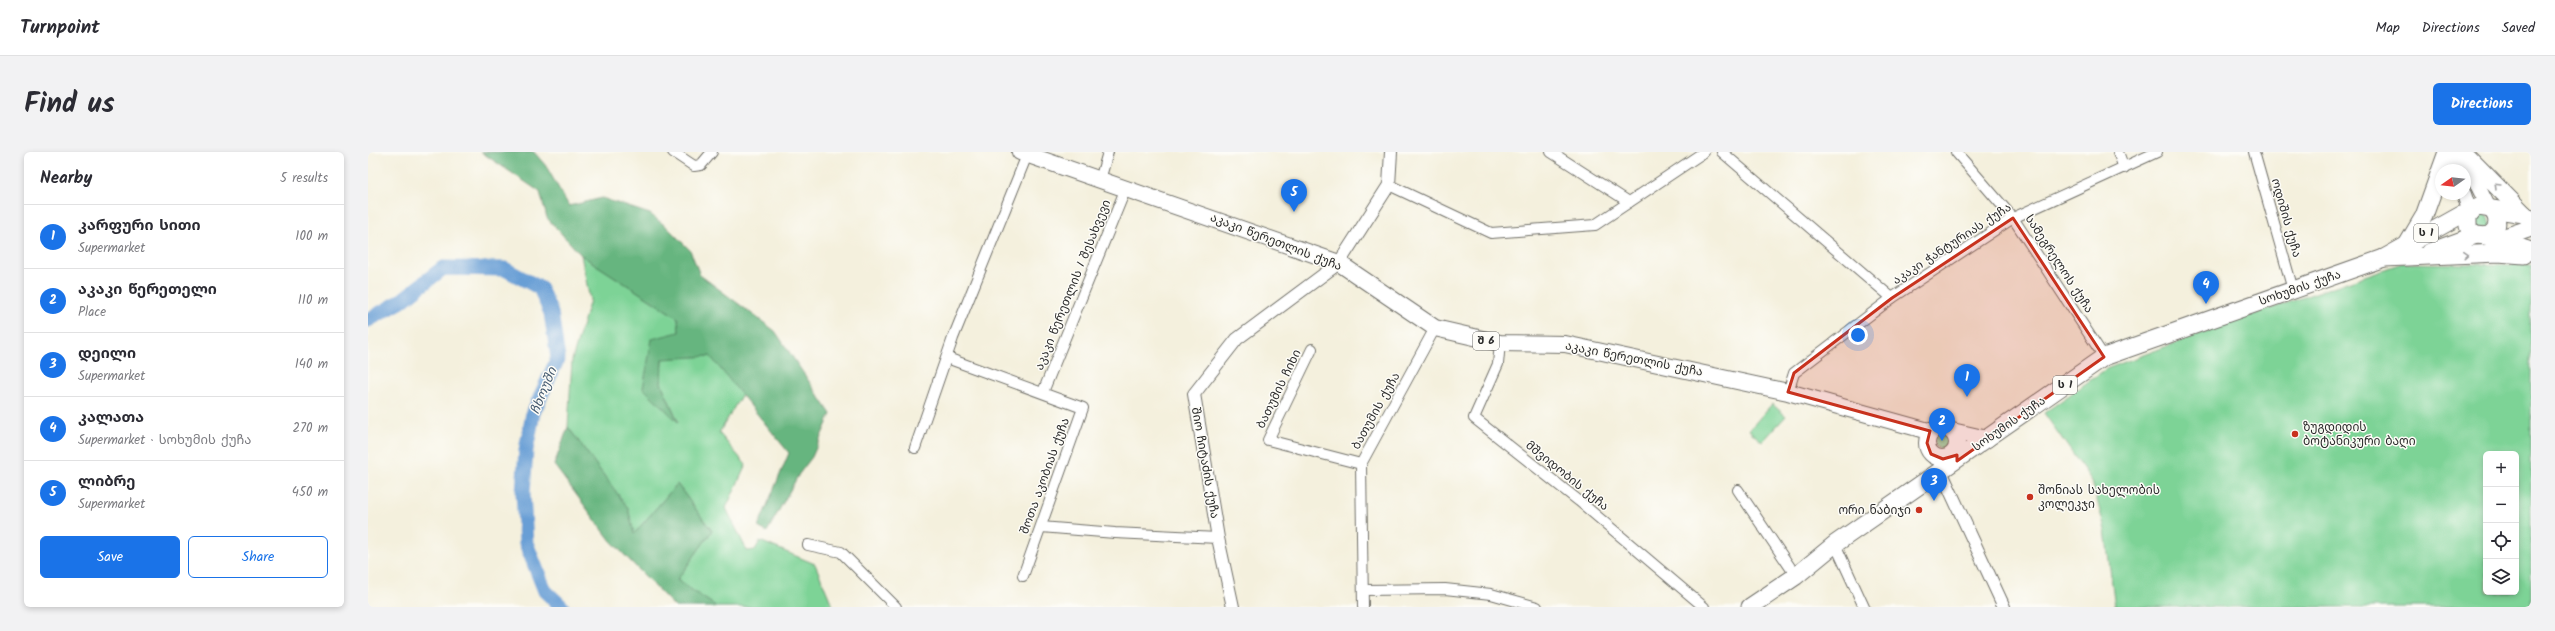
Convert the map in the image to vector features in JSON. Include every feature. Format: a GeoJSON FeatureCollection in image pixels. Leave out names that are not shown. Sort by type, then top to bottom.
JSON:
{"type":"FeatureCollection","features":[{"type":"Feature","properties":{"kind":"highway"},"geometry":{"type":"LineString","coordinates":[[2447,152],[2410,251],[2531,256]]}},
{"type":"Feature","properties":{"kind":"highway"},"geometry":{"type":"LineString","coordinates":[[2463,152],[2529,220]]}},
{"type":"Feature","properties":{"kind":"highway"},"geometry":{"type":"LineString","coordinates":[[2424,216],[2466,214],[2479,207],[2489,208],[2529,220]]}},
{"type":"Feature","properties":{"kind":"highway"},"geometry":{"type":"LineString","coordinates":[[2486,237],[2493,232],[2497,223],[2496,216],[2489,208]]}},
{"type":"Feature","properties":{"kind":"highway"},"geometry":{"type":"LineString","coordinates":[[2466,214],[2468,226],[2486,237],[2531,251]]}},
{"type":"Feature","properties":{"kind":"highway","name":"ს 1"},"geometry":{"type":"LineString","coordinates":[[2410,251],[2466,214]]}},
{"type":"Feature","properties":{"kind":"highway"},"geometry":{"type":"LineString","coordinates":[[2486,237],[2529,220]]}},
{"type":"Feature","properties":{"kind":"highway","name":"ს 1"},"geometry":{"type":"LineString","coordinates":[[2410,251],[2486,237]]}},
{"type":"Feature","properties":{"kind":"highway","name":"სოხუმის ქუჩა"},"geometry":{"type":"LineString","coordinates":[[1750,607],[1796,576],[1835,544],[1936,475],[1957,454],[1986,439],[2104,357],[2384,258],[2410,251]]}},
{"type":"Feature","properties":{"kind":"main road"},"geometry":{"type":"LineString","coordinates":[[2450,152],[2454,164]]}},
{"type":"Feature","properties":{"kind":"main road"},"geometry":{"type":"LineString","coordinates":[[2460,152],[2489,208]]}},
{"type":"Feature","properties":{"kind":"main road","name":"აკაკი წერეთლის ქუჩა"},"geometry":{"type":"LineString","coordinates":[[1024,153],[1339,263],[1436,328],[1500,343],[1565,344],[1788,392],[1898,422]]}},
{"type":"Feature","properties":{"kind":"main road"},"geometry":{"type":"LineString","coordinates":[[2465,200],[2466,214]]}},
{"type":"Feature","properties":{"kind":"main road","name":"შ 6"},"geometry":{"type":"LineString","coordinates":[[1898,422],[1932,432],[1945,428],[1986,439]]}},
{"type":"Feature","properties":{"kind":"main road","name":"შ 6"},"geometry":{"type":"LineString","coordinates":[[1898,422],[1915,435],[1930,451],[1936,475]]}},
{"type":"Feature","properties":{"kind":"main road"},"geometry":{"type":"LineString","coordinates":[[1932,432],[1928,437],[1930,451],[1943,459],[1957,454],[1956,436],[1952,431]]}},
{"type":"Feature","properties":{"kind":"main road","name":"შ 6"},"geometry":{"type":"LineString","coordinates":[[1915,435],[1926,451],[1936,475]]}},
{"type":"Feature","properties":{"kind":"street"},"geometry":{"type":"LineString","coordinates":[[673,152],[694,166],[701,165],[712,152]]}},
{"type":"Feature","properties":{"kind":"street"},"geometry":{"type":"LineString","coordinates":[[1100,180],[1108,152]]}},
{"type":"Feature","properties":{"kind":"street"},"geometry":{"type":"LineString","coordinates":[[1339,263],[1389,185],[1391,152]]}},
{"type":"Feature","properties":{"kind":"street"},"geometry":{"type":"LineString","coordinates":[[1550,152],[1629,202]]}},
{"type":"Feature","properties":{"kind":"street"},"geometry":{"type":"LineString","coordinates":[[1389,185],[1491,233],[1595,225],[1704,152]]}},
{"type":"Feature","properties":{"kind":"street"},"geometry":{"type":"LineString","coordinates":[[1722,152],[1892,298]]}},
{"type":"Feature","properties":{"kind":"street","name":"სამეგრელოს ქუჩა"},"geometry":{"type":"LineString","coordinates":[[1956,152],[2013,218],[2104,357]]}},
{"type":"Feature","properties":{"kind":"street"},"geometry":{"type":"LineString","coordinates":[[2118,152],[2124,168]]}},
{"type":"Feature","properties":{"kind":"street","name":"აკაკი ჭანტურიას ქუჩა"},"geometry":{"type":"LineString","coordinates":[[1788,392],[1794,373],[1892,298],[2013,218],[2157,152]]}},
{"type":"Feature","properties":{"kind":"street","name":"ოდიშის ქუჩა"},"geometry":{"type":"LineString","coordinates":[[2254,152],[2293,290]]}},
{"type":"Feature","properties":{"kind":"street"},"geometry":{"type":"LineString","coordinates":[[916,448],[947,358],[1024,153]]}},
{"type":"Feature","properties":{"kind":"street","name":"აკაკი წერეთლის I შესახვევი"},"geometry":{"type":"LineString","coordinates":[[1043,392],[1126,188]]}},
{"type":"Feature","properties":{"kind":"street","name":"შიო ჩიტაძის ქუჩა"},"geometry":{"type":"LineString","coordinates":[[1233,607],[1218,538],[1194,394],[1237,338],[1339,263]]}},
{"type":"Feature","properties":{"kind":"street","name":"ბათუმის ქუჩა"},"geometry":{"type":"LineString","coordinates":[[1363,607],[1361,464],[1436,328]]}},
{"type":"Feature","properties":{"kind":"street","name":"მშვიდობის ქუჩა"},"geometry":{"type":"LineString","coordinates":[[1500,343],[1498,364],[1474,418],[1579,501],[1704,607]]}},
{"type":"Feature","properties":{"kind":"street","name":"ბათუმის ჩიხი"},"geometry":{"type":"LineString","coordinates":[[1312,349],[1268,440],[1361,464]]}},
{"type":"Feature","properties":{"kind":"street","name":"შოთა აკობიას ქუჩა"},"geometry":{"type":"LineString","coordinates":[[947,358],[1043,392],[1083,408],[1023,576]]}},
{"type":"Feature","properties":{"kind":"street"},"geometry":{"type":"LineString","coordinates":[[1936,475],[2004,607]]}},
{"type":"Feature","properties":{"kind":"street"},"geometry":{"type":"LineString","coordinates":[[1738,490],[1796,576]]}},
{"type":"Feature","properties":{"kind":"street"},"geometry":{"type":"LineString","coordinates":[[1041,526],[1115,533],[1218,538]]}},
{"type":"Feature","properties":{"kind":"street"},"geometry":{"type":"LineString","coordinates":[[1835,544],[1864,607]]}},
{"type":"Feature","properties":{"kind":"street"},"geometry":{"type":"LineString","coordinates":[[808,545],[841,552],[896,607]]}},
{"type":"Feature","properties":{"kind":"street"},"geometry":{"type":"LineString","coordinates":[[1363,590],[1445,589],[1491,594],[1537,607]]}},
{"type":"Feature","properties":{"kind":"highlighted area"},"geometry":{"type":"Polygon","coordinates":[[[2013,218],[2104,357],[1957,461],[1957,455],[1943,459],[1931,454],[1927,443],[1930,431],[1788,392],[1794,373],[1892,298],[2013,218]]]}},
{"type":"Feature","properties":{"kind":"green space"},"geometry":{"type":"Polygon","coordinates":[[[481,152],[534,152],[546,166],[569,206],[602,198],[650,214],[667,227],[690,250],[700,275],[775,331],[831,414],[812,457],[799,474],[767,532],[758,527],[789,453],[710,356],[662,359],[661,383],[678,422],[643,388],[652,339],[679,332],[678,318],[581,255],[547,218],[540,192],[481,152]]]}},
{"type":"Feature","properties":{"kind":"green space"},"geometry":{"type":"Polygon","coordinates":[[[2486,213],[2491,227],[2478,229],[2474,218],[2476,215],[2486,213]]]}},
{"type":"Feature","properties":{"kind":"green space"},"geometry":{"type":"Polygon","coordinates":[[[581,255],[678,318],[679,332],[643,387],[678,421],[661,383],[662,358],[710,356],[736,380],[742,394],[719,433],[746,465],[726,508],[747,551],[755,550],[760,541],[815,564],[833,607],[717,607],[677,580],[712,531],[677,484],[634,534],[628,508],[568,427],[572,360],[590,300],[581,255]]]}},
{"type":"Feature","properties":{"kind":"green space","name":"ზუგდიდის ბოტანიკური ბაღი"},"geometry":{"type":"Polygon","coordinates":[[[2402,263],[2531,265],[2531,607],[2115,607],[2105,530],[2092,481],[2044,413],[2106,369],[2226,324],[2402,263]]]}},
{"type":"Feature","properties":{"kind":"green space"},"geometry":{"type":"Polygon","coordinates":[[[1772,404],[1786,416],[1762,442],[1749,430],[1772,404]]]}},
{"type":"Feature","properties":{"kind":"green space"},"geometry":{"type":"Polygon","coordinates":[[[568,427],[628,508],[634,534],[677,484],[712,531],[677,580],[717,607],[675,607],[611,541],[554,465],[568,427]]]}},
{"type":"Feature","properties":{"kind":"green space"},"geometry":{"type":"Polygon","coordinates":[[[1942,433],[1949,438],[1950,441],[1945,448],[1942,449],[1935,444],[1934,441],[1939,434],[1942,433]]]}},
{"type":"Feature","properties":{"kind":"waterway","name":"ჩხოუში"},"geometry":{"type":"LineString","coordinates":[[368,320],[400,302],[443,268],[505,269],[540,288],[551,313],[558,358],[533,413],[526,450],[523,493],[526,543],[545,591],[562,607]]}},
{"type":"Feature","properties":{"kind":"place","name":"ლიბრე"},"geometry":{"type":"Point","coordinates":[1294,212]}},
{"type":"Feature","properties":{"kind":"place","name":"კალათა"},"geometry":{"type":"Point","coordinates":[2206,304]}},
{"type":"Feature","properties":{"kind":"place","name":"კარფური სითი"},"geometry":{"type":"Point","coordinates":[1967,397]}},
{"type":"Feature","properties":{"kind":"place","name":"ზუგდიდის ბოტანიკური ბაღი"},"geometry":{"type":"Point","coordinates":[2295,434]}},
{"type":"Feature","properties":{"kind":"place","name":"აკაკი წერეთელი"},"geometry":{"type":"Point","coordinates":[1942,441]}},
{"type":"Feature","properties":{"kind":"place","name":"შონიას სახელობის კოლეკჯი"},"geometry":{"type":"Point","coordinates":[2030,497]}},
{"type":"Feature","properties":{"kind":"place","name":"დეილი"},"geometry":{"type":"Point","coordinates":[1934,501]}},
{"type":"Feature","properties":{"kind":"place","name":"ორი ნაბიჯი"},"geometry":{"type":"Point","coordinates":[1919,510]}}]}
